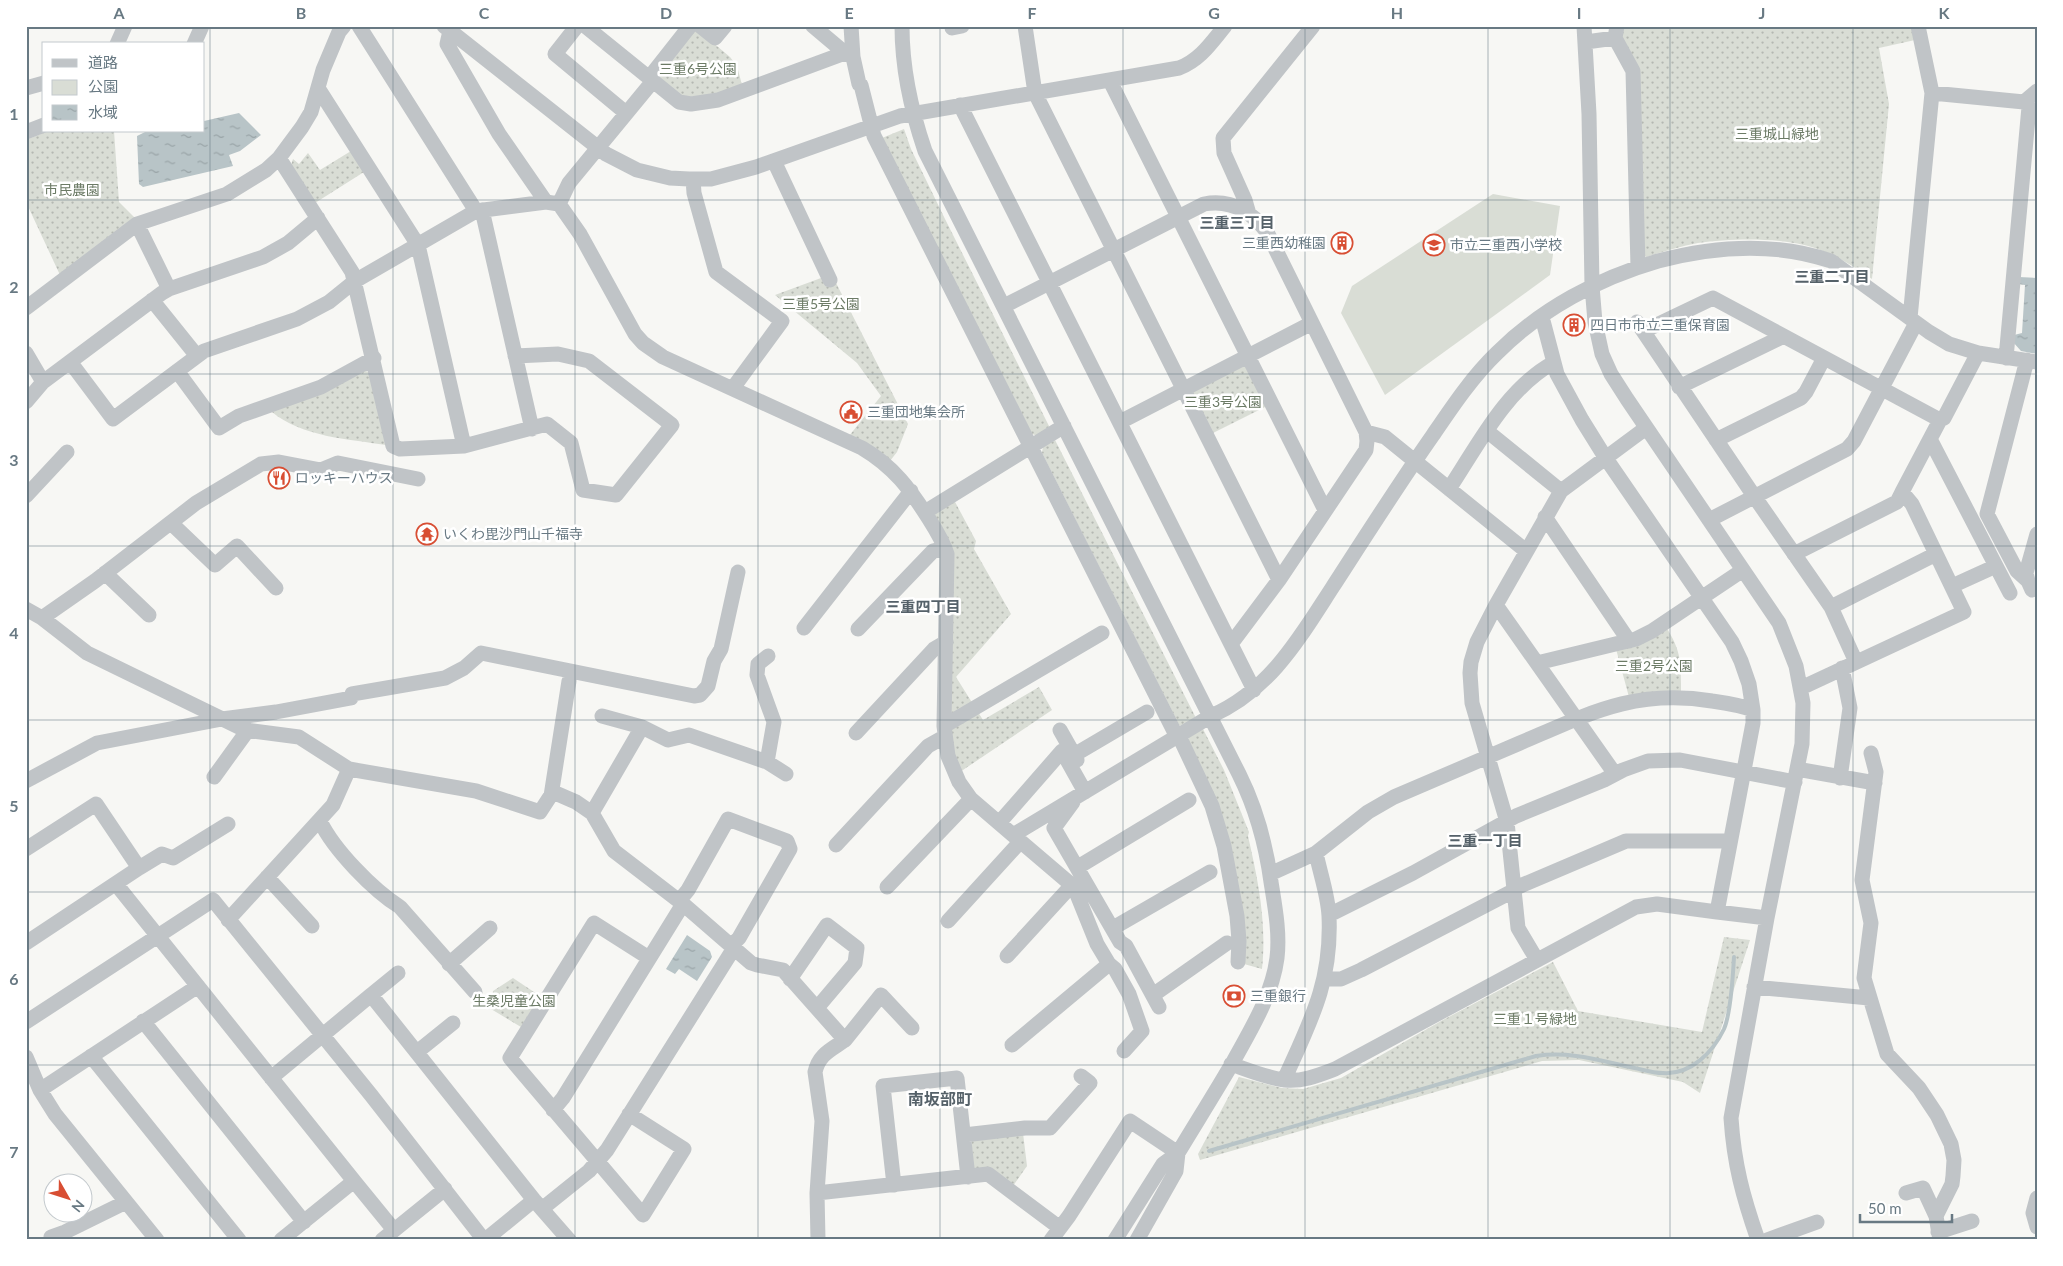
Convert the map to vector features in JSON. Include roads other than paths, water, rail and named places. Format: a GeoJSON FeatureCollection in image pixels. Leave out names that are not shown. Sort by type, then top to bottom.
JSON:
{"type":"FeatureCollection","features":[{"type":"Feature","properties":{"kind":"street"},"geometry":{"type":"LineString","coordinates":[[118,42],[125,26]]}},
{"type":"Feature","properties":{"kind":"street"},"geometry":{"type":"LineString","coordinates":[[195,42],[202,26]]}},
{"type":"Feature","properties":{"kind":"street"},"geometry":{"type":"LineString","coordinates":[[26,308],[137,224],[235,191],[260,175],[280,158],[311,112],[330,53],[344,26]]}},
{"type":"Feature","properties":{"kind":"street"},"geometry":{"type":"LineString","coordinates":[[359,26],[479,210],[532,429]]}},
{"type":"Feature","properties":{"kind":"street"},"geometry":{"type":"LineString","coordinates":[[577,26],[555,54],[626,113]]}},
{"type":"Feature","properties":{"kind":"street"},"geometry":{"type":"LineString","coordinates":[[586,26],[681,103],[706,103],[849,55]]}},
{"type":"Feature","properties":{"kind":"street"},"geometry":{"type":"LineString","coordinates":[[71,363],[113,418],[197,356],[211,348],[287,323],[329,302],[355,282],[479,210],[553,203],[626,113],[690,26]]}},
{"type":"Feature","properties":{"kind":"street"},"geometry":{"type":"LineString","coordinates":[[700,26],[715,38],[725,26]]}},
{"type":"Feature","properties":{"kind":"street"},"geometry":{"type":"LineString","coordinates":[[813,26],[849,55]]}},
{"type":"Feature","properties":{"kind":"street"},"geometry":{"type":"LineString","coordinates":[[851,26],[849,55],[870,126],[1212,806],[1224,846],[1237,916],[1240,953],[1238,962]]}},
{"type":"Feature","properties":{"kind":"street"},"geometry":{"type":"LineString","coordinates":[[902,26],[904,70],[912,113],[925,151],[1247,790],[1260,826],[1270,874],[1277,926],[1278,952],[1275,971],[1259,1014],[1178,1153],[1163,1164],[1115,1240]]}},
{"type":"Feature","properties":{"kind":"street"},"geometry":{"type":"LineString","coordinates":[[952,26],[952,28],[962,26]]}},
{"type":"Feature","properties":{"kind":"street"},"geometry":{"type":"LineString","coordinates":[[1025,26],[1035,93],[1279,580]]}},
{"type":"Feature","properties":{"kind":"street"},"geometry":{"type":"LineString","coordinates":[[447,28],[597,148],[637,170],[670,178],[711,179],[774,161],[870,126],[912,113],[1179,68],[1188,65],[1202,54],[1225,26]]}},
{"type":"Feature","properties":{"kind":"street"},"geometry":{"type":"LineString","coordinates":[[1249,214],[1245,200],[1224,153],[1223,138],[1313,26]]}},
{"type":"Feature","properties":{"kind":"street"},"geometry":{"type":"LineString","coordinates":[[1584,26],[1586,42],[1592,286],[1595,322],[1602,354],[1618,387],[1774,616],[1785,636],[1796,666],[1801,688],[1804,719],[1796,775],[1767,918],[1731,1118],[1736,1167],[1758,1240]]}},
{"type":"Feature","properties":{"kind":"street"},"geometry":{"type":"LineString","coordinates":[[1709,520],[1848,448],[1854,441],[1881,389],[1913,320],[1932,93],[1918,26]]}},
{"type":"Feature","properties":{"kind":"street"},"geometry":{"type":"LineString","coordinates":[[447,28],[447,44],[499,134],[580,234],[639,339],[658,354],[862,448],[889,467],[911,491],[945,548],[947,577],[944,732],[951,767],[971,798],[1072,885],[1096,944],[1109,964],[1115,969],[1128,994],[1142,1032],[1129,1048],[1124,1051]]}},
{"type":"Feature","properties":{"kind":"street"},"geometry":{"type":"LineString","coordinates":[[1586,42],[1616,32],[1633,70],[1638,267]]}},
{"type":"Feature","properties":{"kind":"street"},"geometry":{"type":"LineString","coordinates":[[1110,81],[1246,357],[1325,510]]}},
{"type":"Feature","properties":{"kind":"street"},"geometry":{"type":"LineString","coordinates":[[26,88],[42,84]]}},
{"type":"Feature","properties":{"kind":"street"},"geometry":{"type":"LineString","coordinates":[[318,88],[418,245],[464,446]]}},
{"type":"Feature","properties":{"kind":"street"},"geometry":{"type":"LineString","coordinates":[[2024,102],[2037,91]]}},
{"type":"Feature","properties":{"kind":"street"},"geometry":{"type":"LineString","coordinates":[[1932,93],[2024,102],[2029,107],[2006,358]]}},
{"type":"Feature","properties":{"kind":"street"},"geometry":{"type":"LineString","coordinates":[[960,105],[1254,690]]}},
{"type":"Feature","properties":{"kind":"street"},"geometry":{"type":"LineString","coordinates":[[26,132],[42,126]]}},
{"type":"Feature","properties":{"kind":"street"},"geometry":{"type":"LineString","coordinates":[[280,158],[352,272],[374,358],[393,446],[400,450],[464,446],[547,424],[571,443],[583,490],[616,495],[672,425],[588,361],[558,354],[515,356]]}},
{"type":"Feature","properties":{"kind":"street"},"geometry":{"type":"LineString","coordinates":[[774,161],[830,280]]}},
{"type":"Feature","properties":{"kind":"street"},"geometry":{"type":"LineString","coordinates":[[693,179],[694,193],[716,272],[782,321],[733,388]]}},
{"type":"Feature","properties":{"kind":"street"},"geometry":{"type":"LineString","coordinates":[[1004,306],[1198,206],[1213,202],[1236,205],[1249,214],[1267,232],[1366,432],[1367,441],[1366,450],[1279,580],[1231,644]]}},
{"type":"Feature","properties":{"kind":"street"},"geometry":{"type":"LineString","coordinates":[[26,402],[43,382],[71,363],[152,300],[170,289],[264,257],[288,244],[318,218]]}},
{"type":"Feature","properties":{"kind":"street"},"geometry":{"type":"LineString","coordinates":[[137,224],[170,289]]}},
{"type":"Feature","properties":{"kind":"street"},"geometry":{"type":"LineString","coordinates":[[948,921],[1017,838],[1085,792],[1211,716],[1223,711],[1254,690],[1272,673],[1293,649],[1414,461],[1461,395],[1488,362],[1514,338],[1542,317],[1592,286],[1638,267],[1671,258],[1721,249],[1764,249],[1814,255],[1831,261],[1853,275],[1913,320],[1949,344],[1978,353],[2032,361],[1987,514],[2017,571],[2030,586],[2026,573],[2037,534]]}},
{"type":"Feature","properties":{"kind":"street"},"geometry":{"type":"LineString","coordinates":[[1840,778],[1850,708],[1849,665],[1830,607],[1680,387],[1641,326],[1714,298],[1940,420]]}},
{"type":"Feature","properties":{"kind":"street"},"geometry":{"type":"LineString","coordinates":[[152,300],[197,356]]}},
{"type":"Feature","properties":{"kind":"street"},"geometry":{"type":"LineString","coordinates":[[1542,317],[1553,363],[1565,391],[1605,457],[1732,642],[1749,684],[1753,710],[1751,740],[1717,912]]}},
{"type":"Feature","properties":{"kind":"street"},"geometry":{"type":"LineString","coordinates":[[1120,422],[1312,323]]}},
{"type":"Feature","properties":{"kind":"street"},"geometry":{"type":"LineString","coordinates":[[1680,387],[1784,336]]}},
{"type":"Feature","properties":{"kind":"street"},"geometry":{"type":"LineString","coordinates":[[26,353],[43,382]]}},
{"type":"Feature","properties":{"kind":"street"},"geometry":{"type":"LineString","coordinates":[[1794,554],[1897,502],[1930,438],[1940,420],[1944,418],[1978,353]]}},
{"type":"Feature","properties":{"kind":"street"},"geometry":{"type":"LineString","coordinates":[[176,371],[220,428],[239,416],[320,387],[374,358]]}},
{"type":"Feature","properties":{"kind":"street"},"geometry":{"type":"LineString","coordinates":[[1716,440],[1801,398],[1824,358]]}},
{"type":"Feature","properties":{"kind":"street"},"geometry":{"type":"LineString","coordinates":[[1449,488],[1487,431],[1512,398],[1530,379],[1553,363]]}},
{"type":"Feature","properties":{"kind":"street"},"geometry":{"type":"LineString","coordinates":[[924,512],[1064,426]]}},
{"type":"Feature","properties":{"kind":"street"},"geometry":{"type":"LineString","coordinates":[[1537,960],[1518,928],[1507,822],[1472,703],[1471,662],[1477,642],[1496,605],[1561,491],[1646,428]]}},
{"type":"Feature","properties":{"kind":"street"},"geometry":{"type":"LineString","coordinates":[[1487,431],[1561,491]]}},
{"type":"Feature","properties":{"kind":"street"},"geometry":{"type":"LineString","coordinates":[[1366,432],[1385,437],[1526,551]]}},
{"type":"Feature","properties":{"kind":"street"},"geometry":{"type":"LineString","coordinates":[[1930,438],[2010,593]]}},
{"type":"Feature","properties":{"kind":"street"},"geometry":{"type":"LineString","coordinates":[[26,496],[67,452]]}},
{"type":"Feature","properties":{"kind":"street"},"geometry":{"type":"LineString","coordinates":[[42,618],[105,573],[196,503],[260,464],[278,462],[321,470],[338,463],[418,478]]}},
{"type":"Feature","properties":{"kind":"street"},"geometry":{"type":"LineString","coordinates":[[804,628],[911,491]]}},
{"type":"Feature","properties":{"kind":"street"},"geometry":{"type":"LineString","coordinates":[[1801,688],[1964,612],[1912,504],[1902,492]]}},
{"type":"Feature","properties":{"kind":"street"},"geometry":{"type":"LineString","coordinates":[[1545,517],[1629,641]]}},
{"type":"Feature","properties":{"kind":"street"},"geometry":{"type":"LineString","coordinates":[[171,523],[215,565],[237,546],[276,588]]}},
{"type":"Feature","properties":{"kind":"street"},"geometry":{"type":"LineString","coordinates":[[858,629],[933,551],[945,548]]}},
{"type":"Feature","properties":{"kind":"street"},"geometry":{"type":"LineString","coordinates":[[1830,607],[1936,554]]}},
{"type":"Feature","properties":{"kind":"street"},"geometry":{"type":"LineString","coordinates":[[1952,586],[1996,566]]}},
{"type":"Feature","properties":{"kind":"street"},"geometry":{"type":"LineString","coordinates":[[1537,663],[1629,641],[1652,631],[1743,570]]}},
{"type":"Feature","properties":{"kind":"street"},"geometry":{"type":"LineString","coordinates":[[26,781],[96,743],[222,719],[295,709],[351,698],[352,694],[445,678],[464,668],[481,653],[697,696],[706,689],[714,660],[721,649],[738,572]]}},
{"type":"Feature","properties":{"kind":"street"},"geometry":{"type":"LineString","coordinates":[[105,573],[149,615]]}},
{"type":"Feature","properties":{"kind":"street"},"geometry":{"type":"LineString","coordinates":[[1496,605],[1615,774]]}},
{"type":"Feature","properties":{"kind":"street"},"geometry":{"type":"LineString","coordinates":[[26,609],[42,618],[87,652],[248,730],[298,737],[349,770],[476,791],[540,812],[553,792],[567,797],[592,813],[614,851],[681,902],[733,947],[756,965],[783,970],[844,1040]]}},
{"type":"Feature","properties":{"kind":"street"},"geometry":{"type":"LineString","coordinates":[[836,845],[928,746],[944,732],[1102,633]]}},
{"type":"Feature","properties":{"kind":"street"},"geometry":{"type":"LineString","coordinates":[[856,733],[934,649],[946,642]]}},
{"type":"Feature","properties":{"kind":"street"},"geometry":{"type":"LineString","coordinates":[[767,762],[774,722],[757,675],[758,664],[768,656]]}},
{"type":"Feature","properties":{"kind":"street"},"geometry":{"type":"LineString","coordinates":[[551,796],[569,681]]}},
{"type":"Feature","properties":{"kind":"street"},"geometry":{"type":"LineString","coordinates":[[1270,874],[1316,853],[1353,822],[1382,804],[1576,719],[1627,701],[1663,697],[1701,699],[1753,710]]}},
{"type":"Feature","properties":{"kind":"street"},"geometry":{"type":"LineString","coordinates":[[1074,755],[1147,712]]}},
{"type":"Feature","properties":{"kind":"street"},"geometry":{"type":"LineString","coordinates":[[602,716],[642,727],[668,740],[689,735],[767,762],[786,774]]}},
{"type":"Feature","properties":{"kind":"street"},"geometry":{"type":"LineString","coordinates":[[592,813],[642,727]]}},
{"type":"Feature","properties":{"kind":"street"},"geometry":{"type":"LineString","coordinates":[[214,777],[248,730]]}},
{"type":"Feature","properties":{"kind":"street"},"geometry":{"type":"LineString","coordinates":[[1060,730],[1074,755],[1085,792]]}},
{"type":"Feature","properties":{"kind":"street"},"geometry":{"type":"LineString","coordinates":[[999,823],[1062,752],[1085,792]]}},
{"type":"Feature","properties":{"kind":"street"},"geometry":{"type":"LineString","coordinates":[[1871,753],[1876,772],[1862,880],[1871,923],[1864,978],[1887,1054],[1919,1088],[1937,1116],[1951,1144],[1954,1160],[1952,1184],[1936,1216]]}},
{"type":"Feature","properties":{"kind":"street"},"geometry":{"type":"LineString","coordinates":[[1329,915],[1516,816],[1648,761],[1680,760],[1744,772],[1840,778],[1875,784]]}},
{"type":"Feature","properties":{"kind":"street"},"geometry":{"type":"LineString","coordinates":[[228,920],[333,805],[349,770]]}},
{"type":"Feature","properties":{"kind":"street"},"geometry":{"type":"LineString","coordinates":[[1085,792],[1054,828],[1120,942],[1126,946],[1156,1001],[1227,943]]}},
{"type":"Feature","properties":{"kind":"street"},"geometry":{"type":"LineString","coordinates":[[887,887],[971,798]]}},
{"type":"Feature","properties":{"kind":"street"},"geometry":{"type":"LineString","coordinates":[[1078,867],[1189,800]]}},
{"type":"Feature","properties":{"kind":"street"},"geometry":{"type":"LineString","coordinates":[[26,849],[96,804],[139,868]]}},
{"type":"Feature","properties":{"kind":"street"},"geometry":{"type":"LineString","coordinates":[[26,1022],[213,900],[485,1240],[589,1171],[607,1150],[739,938],[790,849],[787,841],[728,819],[649,958],[563,1098],[553,1110]]}},
{"type":"Feature","properties":{"kind":"street"},"geometry":{"type":"LineString","coordinates":[[320,821],[336,845],[362,875],[387,899],[400,907],[475,992]]}},
{"type":"Feature","properties":{"kind":"street"},"geometry":{"type":"LineString","coordinates":[[27,941],[162,854],[173,858],[228,824]]}},
{"type":"Feature","properties":{"kind":"street"},"geometry":{"type":"LineString","coordinates":[[1325,979],[1340,979],[1361,970],[1513,890],[1626,840],[1730,841]]}},
{"type":"Feature","properties":{"kind":"street"},"geometry":{"type":"LineString","coordinates":[[1284,1080],[1315,1012],[1325,979],[1329,942],[1329,915],[1316,853]]}},
{"type":"Feature","properties":{"kind":"street"},"geometry":{"type":"LineString","coordinates":[[1113,928],[1210,872]]}},
{"type":"Feature","properties":{"kind":"street"},"geometry":{"type":"LineString","coordinates":[[267,877],[312,926]]}},
{"type":"Feature","properties":{"kind":"street"},"geometry":{"type":"LineString","coordinates":[[116,884],[354,1181],[388,1235],[445,1189]]}},
{"type":"Feature","properties":{"kind":"street"},"geometry":{"type":"LineString","coordinates":[[1007,956],[1072,885]]}},
{"type":"Feature","properties":{"kind":"street"},"geometry":{"type":"LineString","coordinates":[[1231,1064],[1284,1080],[1304,1079],[1335,1069],[1636,907],[1657,904],[1767,918]]}},
{"type":"Feature","properties":{"kind":"street"},"geometry":{"type":"LineString","coordinates":[[629,1114],[684,1149],[643,1215],[510,1058],[594,923],[649,958]]}},
{"type":"Feature","properties":{"kind":"street"},"geometry":{"type":"LineString","coordinates":[[790,979],[827,925],[857,948],[855,963],[817,1008]]}},
{"type":"Feature","properties":{"kind":"street"},"geometry":{"type":"LineString","coordinates":[[449,964],[490,928]]}},
{"type":"Feature","properties":{"kind":"street"},"geometry":{"type":"LineString","coordinates":[[1012,1045],[1109,964]]}},
{"type":"Feature","properties":{"kind":"street"},"geometry":{"type":"LineString","coordinates":[[272,1078],[398,973]]}},
{"type":"Feature","properties":{"kind":"street"},"geometry":{"type":"LineString","coordinates":[[40,1090],[198,986]]}},
{"type":"Feature","properties":{"kind":"street"},"geometry":{"type":"LineString","coordinates":[[1754,987],[1869,998]]}},
{"type":"Feature","properties":{"kind":"street"},"geometry":{"type":"LineString","coordinates":[[371,995],[569,1240]]}},
{"type":"Feature","properties":{"kind":"street"},"geometry":{"type":"LineString","coordinates":[[818,1240],[817,1193],[822,1121],[815,1072],[816,1066],[825,1052],[844,1040],[881,995],[912,1028]]}},
{"type":"Feature","properties":{"kind":"street"},"geometry":{"type":"LineString","coordinates":[[143,1021],[304,1222]]}},
{"type":"Feature","properties":{"kind":"street"},"geometry":{"type":"LineString","coordinates":[[417,1052],[453,1023]]}},
{"type":"Feature","properties":{"kind":"street"},"geometry":{"type":"LineString","coordinates":[[91,1056],[239,1240]]}},
{"type":"Feature","properties":{"kind":"street"},"geometry":{"type":"LineString","coordinates":[[27,1063],[40,1090],[55,1114],[157,1240]]}},
{"type":"Feature","properties":{"kind":"street"},"geometry":{"type":"LineString","coordinates":[[964,1136],[1025,1128],[1050,1128],[1090,1083],[1081,1076]]}},
{"type":"Feature","properties":{"kind":"street"},"geometry":{"type":"LineString","coordinates":[[894,1185],[883,1086],[957,1078],[968,1177]]}},
{"type":"Feature","properties":{"kind":"street"},"geometry":{"type":"LineString","coordinates":[[817,1193],[988,1174],[1056,1234],[1130,1121],[1178,1153]]}},
{"type":"Feature","properties":{"kind":"street"},"geometry":{"type":"LineString","coordinates":[[1137,1240],[1176,1171],[1178,1153]]}},
{"type":"Feature","properties":{"kind":"street"},"geometry":{"type":"LineString","coordinates":[[281,1240],[354,1181]]}},
{"type":"Feature","properties":{"kind":"street"},"geometry":{"type":"LineString","coordinates":[[1906,1193],[1923,1188],[1936,1216],[1939,1236],[1972,1221]]}},
{"type":"Feature","properties":{"kind":"street"},"geometry":{"type":"LineString","coordinates":[[2037,1198],[2033,1213],[2037,1227]]}},
{"type":"Feature","properties":{"kind":"street"},"geometry":{"type":"LineString","coordinates":[[51,1237],[126,1202]]}},
{"type":"Feature","properties":{"kind":"street"},"geometry":{"type":"LineString","coordinates":[[1767,1240],[1818,1222]]}},
{"type":"Feature","properties":{"kind":"water"},"geometry":{"type":"Polygon","coordinates":[[[239,113],[261,135],[240,151],[229,155],[233,166],[143,187],[139,184],[137,136],[145,132],[205,132],[205,121],[239,113]]]}},
{"type":"Feature","properties":{"kind":"water"},"geometry":{"type":"Polygon","coordinates":[[[2019,277],[2037,278],[2037,354],[2021,351],[2013,342],[2014,335],[2022,333],[2025,285],[2018,284],[2019,277]]]}},
{"type":"Feature","properties":{"kind":"water"},"geometry":{"type":"Polygon","coordinates":[[[687,935],[710,951],[712,957],[697,981],[679,969],[675,974],[666,969],[687,935]]]}},
{"type":"Feature","properties":{"kind":"waterway"},"geometry":{"type":"LineString","coordinates":[[1209,1151],[1536,1056],[1572,1055],[1659,1073],[1673,1073],[1683,1070],[1692,1066],[1707,1054],[1724,1029],[1730,1004],[1734,957]]}},
{"type":"Feature","properties":{"kind":"place","name":"三重西幼稚園"},"geometry":{"type":"Point","coordinates":[1342,243]}},
{"type":"Feature","properties":{"kind":"place","name":"市立三重西小学校"},"geometry":{"type":"Point","coordinates":[1434,245]}},
{"type":"Feature","properties":{"kind":"place","name":"四日市市立三重保育園"},"geometry":{"type":"Point","coordinates":[1574,325]}},
{"type":"Feature","properties":{"kind":"place","name":"三重団地集会所"},"geometry":{"type":"Point","coordinates":[851,412]}},
{"type":"Feature","properties":{"kind":"place","name":"ロッキーハウス"},"geometry":{"type":"Point","coordinates":[279,478]}},
{"type":"Feature","properties":{"kind":"place","name":"いくわ毘沙門山千福寺"},"geometry":{"type":"Point","coordinates":[427,534]}},
{"type":"Feature","properties":{"kind":"place","name":"三重銀行"},"geometry":{"type":"Point","coordinates":[1234,996]}},
{"type":"Feature","properties":{"kind":"district","name":"三重三丁目"},"geometry":{"type":"Point","coordinates":[1237,223]}},
{"type":"Feature","properties":{"kind":"district","name":"三重二丁目"},"geometry":{"type":"Point","coordinates":[1832,277]}},
{"type":"Feature","properties":{"kind":"district","name":"三重四丁目"},"geometry":{"type":"Point","coordinates":[923,607]}},
{"type":"Feature","properties":{"kind":"district","name":"三重一丁目"},"geometry":{"type":"Point","coordinates":[1485,841]}},
{"type":"Feature","properties":{"kind":"district","name":"南坂部町"},"geometry":{"type":"Point","coordinates":[940,1099]}},
{"type":"Feature","properties":{"kind":"park label","name":"三重6号公園"},"geometry":{"type":"Point","coordinates":[698,69]}},
{"type":"Feature","properties":{"kind":"park label","name":"三重城山緑地"},"geometry":{"type":"Point","coordinates":[1777,134]}},
{"type":"Feature","properties":{"kind":"park label","name":"市民農園"},"geometry":{"type":"Point","coordinates":[72,190]}},
{"type":"Feature","properties":{"kind":"park label","name":"三重5号公園"},"geometry":{"type":"Point","coordinates":[821,304]}},
{"type":"Feature","properties":{"kind":"park label","name":"三重3号公園"},"geometry":{"type":"Point","coordinates":[1223,402]}},
{"type":"Feature","properties":{"kind":"park label","name":"三重2号公園"},"geometry":{"type":"Point","coordinates":[1654,666]}},
{"type":"Feature","properties":{"kind":"park label","name":"生桑児童公園"},"geometry":{"type":"Point","coordinates":[514,1001]}},
{"type":"Feature","properties":{"kind":"park label","name":"三重１号緑地"},"geometry":{"type":"Point","coordinates":[1535,1019]}}]}
